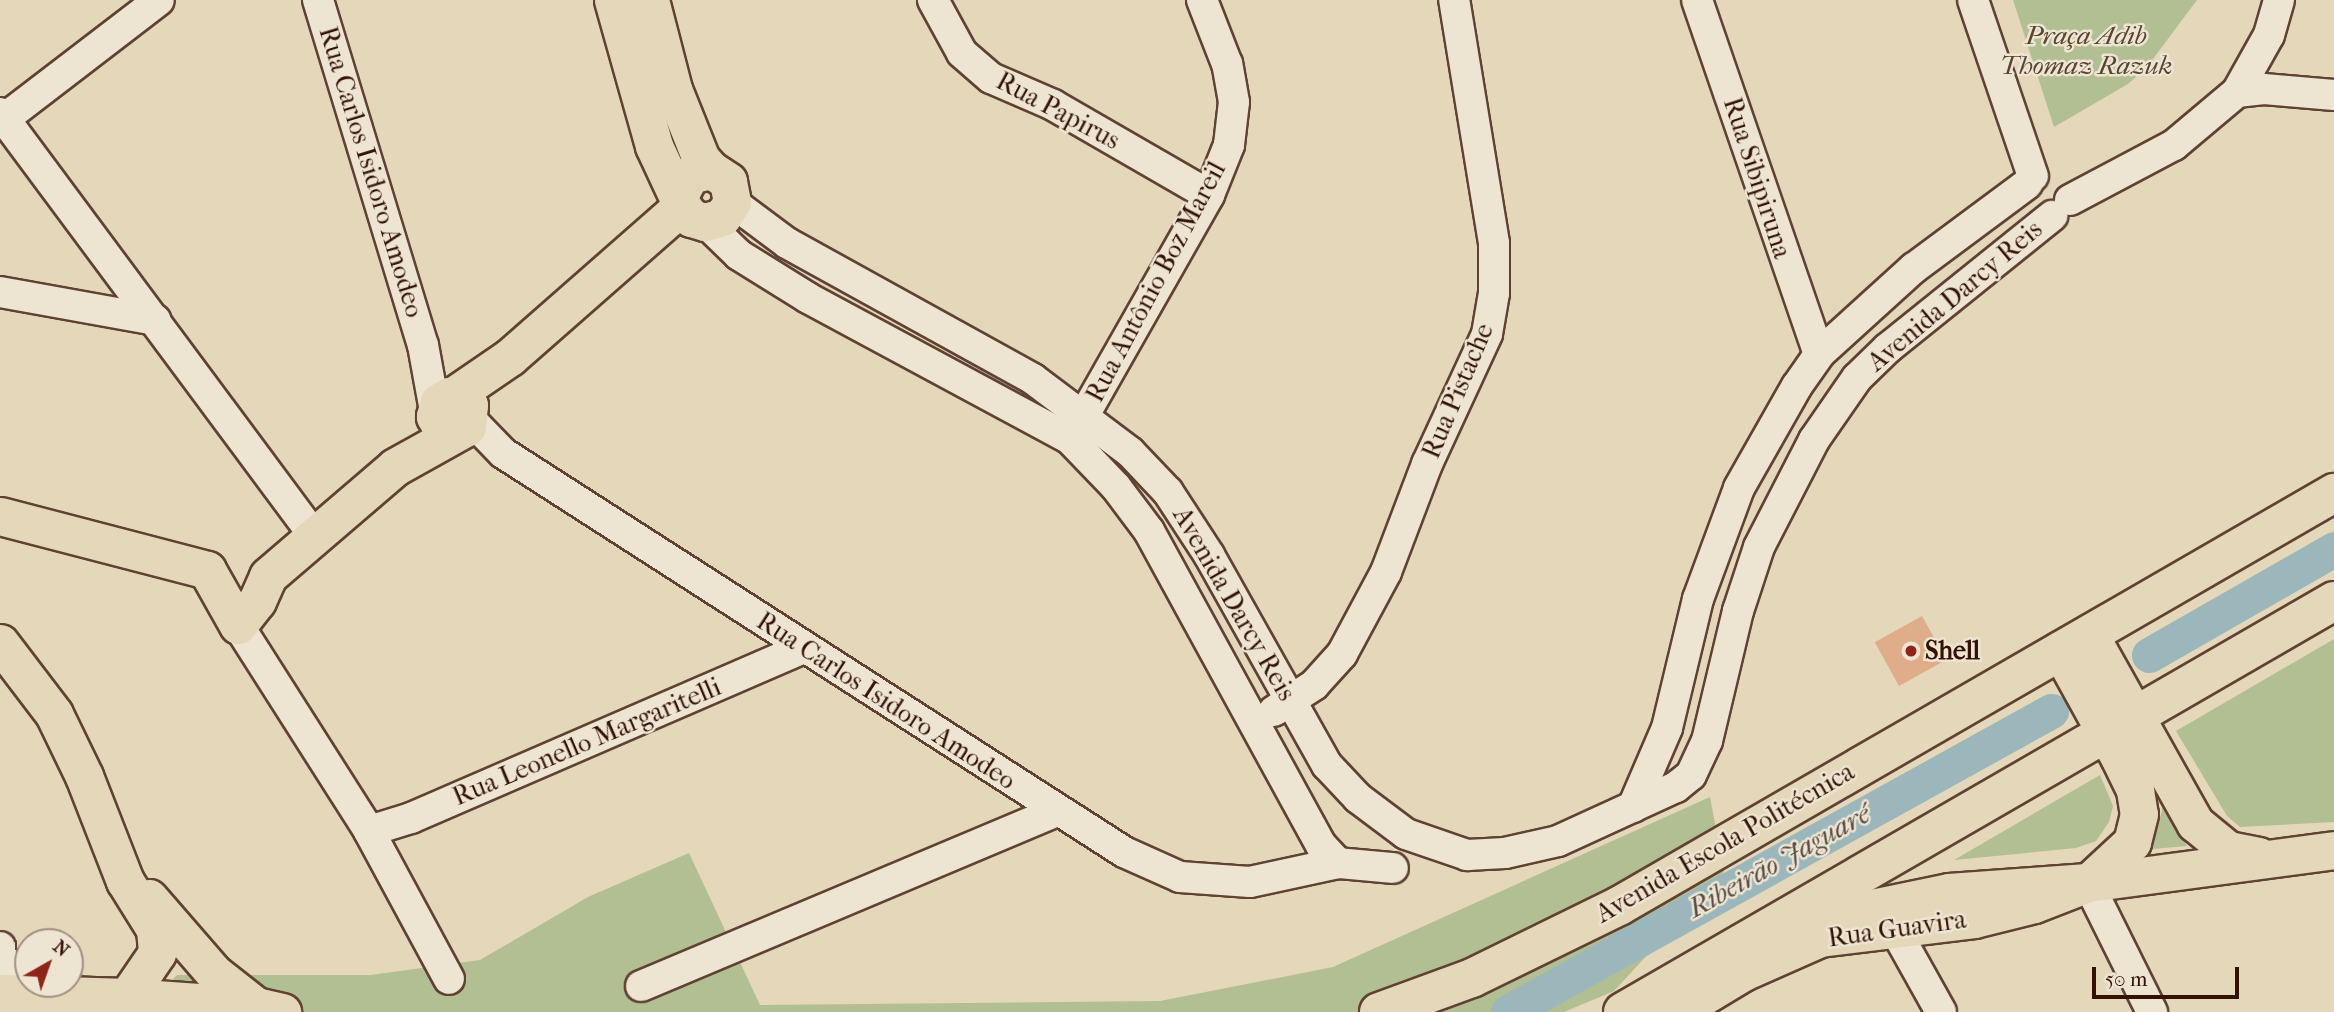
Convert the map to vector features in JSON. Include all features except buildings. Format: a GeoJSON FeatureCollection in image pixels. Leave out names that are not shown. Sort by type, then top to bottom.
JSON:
{"type":"FeatureCollection","features":[{"type":"Feature","properties":{"kind":"highway"},"geometry":{"type":"LineString","coordinates":[[2074,642],[2100,599],[2334,466]]}},
{"type":"Feature","properties":{"kind":"highway","name":"Avenida Escola Politécnica"},"geometry":{"type":"LineString","coordinates":[[1379,1012],[1472,978],[1619,906],[2334,493]]}},
{"type":"Feature","properties":{"kind":"highway"},"geometry":{"type":"LineString","coordinates":[[1623,1012],[2334,601]]}},
{"type":"Feature","properties":{"kind":"highway"},"geometry":{"type":"LineString","coordinates":[[1761,934],[1828,916],[1949,893],[2088,883]]}},
{"type":"Feature","properties":{"kind":"main road","name":"Avenida Darcy Reis"},"geometry":{"type":"LineString","coordinates":[[613,0],[653,146],[700,206]]}},
{"type":"Feature","properties":{"kind":"main road"},"geometry":{"type":"LineString","coordinates":[[207,570],[238,625],[257,601],[268,576],[395,467],[510,357],[728,181],[711,170],[701,159],[674,89],[650,0]]}},
{"type":"Feature","properties":{"kind":"main road"},"geometry":{"type":"LineString","coordinates":[[0,516],[207,570],[268,576]]}},
{"type":"Feature","properties":{"kind":"main road"},"geometry":{"type":"LineString","coordinates":[[2074,642],[2121,725],[2195,823],[2228,850],[2269,858]]}},
{"type":"Feature","properties":{"kind":"main road"},"geometry":{"type":"LineString","coordinates":[[0,643],[54,714],[115,849],[125,881],[155,929],[157,953],[127,997]]}},
{"type":"Feature","properties":{"kind":"main road"},"geometry":{"type":"LineString","coordinates":[[2088,883],[2121,856],[2137,831],[2135,790],[2121,725]]}},
{"type":"Feature","properties":{"kind":"main road"},"geometry":{"type":"LineString","coordinates":[[115,849],[136,874],[154,907],[214,973],[269,1009]]}},
{"type":"Feature","properties":{"kind":"main road"},"geometry":{"type":"LineString","coordinates":[[2088,883],[2334,850]]}},
{"type":"Feature","properties":{"kind":"main road","name":"Rua Guavira"},"geometry":{"type":"LineString","coordinates":[[1677,1012],[1787,951],[1820,938],[1893,926],[1974,919],[2034,904],[2088,883]]}},
{"type":"Feature","properties":{"kind":"main road"},"geometry":{"type":"LineString","coordinates":[[19,1001],[127,997],[269,1009]]}},
{"type":"Feature","properties":{"kind":"street"},"geometry":{"type":"LineString","coordinates":[[159,0],[2,116],[315,537]]}},
{"type":"Feature","properties":{"kind":"street","name":"Rua Carlos Isidoro Amodeo"},"geometry":{"type":"LineString","coordinates":[[318,0],[423,345],[453,412],[503,453],[1124,852],[1181,877],[1250,883],[1338,863]]}},
{"type":"Feature","properties":{"kind":"street","name":"Rua Papirus"},"geometry":{"type":"LineString","coordinates":[[933,0],[961,53],[991,78],[1053,105],[1209,195]]}},
{"type":"Feature","properties":{"kind":"street","name":"Rua Antônio Boz Mareil"},"geometry":{"type":"LineString","coordinates":[[1077,427],[1209,195],[1229,145],[1234,102],[1227,64],[1202,0]]}},
{"type":"Feature","properties":{"kind":"street","name":"Rua Pistache"},"geometry":{"type":"LineString","coordinates":[[1253,720],[1291,704],[1342,654],[1380,584],[1427,464],[1487,334],[1494,293],[1494,243],[1454,0]]}},
{"type":"Feature","properties":{"kind":"street","name":"Rua Sibipiruna"},"geometry":{"type":"LineString","coordinates":[[1698,0],[1819,354]]}},
{"type":"Feature","properties":{"kind":"street"},"geometry":{"type":"LineString","coordinates":[[1973,0],[2030,180],[2045,170],[2058,172],[2067,181],[2061,208]]}},
{"type":"Feature","properties":{"kind":"street","name":"Avenida Darcy Reis"},"geometry":{"type":"LineString","coordinates":[[700,206],[787,243],[1004,361],[1077,427],[1168,492],[1209,555],[1327,765],[1358,799],[1405,834],[1466,855],[1505,853],[1558,841],[1676,787],[1700,761],[1738,611],[1759,547],[1803,459],[1837,406],[1888,348],[2061,208],[2174,145],[2237,92],[2269,35],[2279,0]]}},
{"type":"Feature","properties":{"kind":"street"},"geometry":{"type":"LineString","coordinates":[[2237,92],[2264,89],[2334,95]]}},
{"type":"Feature","properties":{"kind":"street","name":"Avenida Darcy Reis"},"geometry":{"type":"LineString","coordinates":[[1633,807],[1671,715],[1698,599],[1739,488],[1819,354],[1914,268],[2030,180]]}},
{"type":"Feature","properties":{"kind":"street","name":"Avenida Darcy Reis"},"geometry":{"type":"LineString","coordinates":[[700,206],[739,255],[808,298],[965,380],[1077,427],[1149,531],[1310,826],[1338,863]]}},
{"type":"Feature","properties":{"kind":"street"},"geometry":{"type":"LineString","coordinates":[[0,292],[155,320]]}},
{"type":"Feature","properties":{"kind":"street"},"geometry":{"type":"LineString","coordinates":[[965,380],[989,376],[1004,361]]}},
{"type":"Feature","properties":{"kind":"street"},"geometry":{"type":"LineString","coordinates":[[238,625],[369,831],[449,979]]}},
{"type":"Feature","properties":{"kind":"street","name":"Rua Leonello Margaritelli"},"geometry":{"type":"LineString","coordinates":[[369,831],[411,818],[804,648]]}},
{"type":"Feature","properties":{"kind":"street"},"geometry":{"type":"LineString","coordinates":[[641,986],[1058,811]]}},
{"type":"Feature","properties":{"kind":"street"},"geometry":{"type":"LineString","coordinates":[[1338,863],[1393,868]]}},
{"type":"Feature","properties":{"kind":"street"},"geometry":{"type":"LineString","coordinates":[[2088,883],[2152,1012]]}},
{"type":"Feature","properties":{"kind":"street"},"geometry":{"type":"LineString","coordinates":[[1893,926],[1941,1012]]}},
{"type":"Feature","properties":{"kind":"street"},"geometry":{"type":"LineString","coordinates":[[0,947],[19,1001]]}},
{"type":"Feature","properties":{"kind":"green space","name":"Praça Adib Thomaz Razuk"},"geometry":{"type":"Polygon","coordinates":[[[2013,0],[2197,0],[2147,67],[2128,84],[2054,127],[2013,0]]]}},
{"type":"Feature","properties":{"kind":"green space"},"geometry":{"type":"Polygon","coordinates":[[[2334,639],[2334,822],[2240,827],[2227,816],[2176,731],[2334,639]]]}},
{"type":"Feature","properties":{"kind":"green space"},"geometry":{"type":"Polygon","coordinates":[[[2100,775],[2113,806],[2109,822],[2096,841],[2076,848],[1954,860],[2100,775]]]}},
{"type":"Feature","properties":{"kind":"green space"},"geometry":{"type":"Polygon","coordinates":[[[1710,797],[1724,872],[1614,991],[1564,1012],[142,1012],[177,975],[371,975],[480,960],[588,897],[689,853],[760,1005],[1160,1001],[1333,967],[1710,797]]]}},
{"type":"Feature","properties":{"kind":"green space"},"geometry":{"type":"Polygon","coordinates":[[[2163,806],[2182,838],[2187,846],[2152,849],[2163,806]]]}},
{"type":"Feature","properties":{"kind":"waterway","name":"Ribeirão Jaguaré"},"geometry":{"type":"LineString","coordinates":[[2149,655],[2334,549]]}},
{"type":"Feature","properties":{"kind":"waterway","name":"Ribeirão Jaguaré"},"geometry":{"type":"LineString","coordinates":[[1508,1012],[2051,711]]}},
{"type":"Feature","properties":{"kind":"place","name":"Shell"},"geometry":{"type":"Point","coordinates":[1911,651]}}]}
